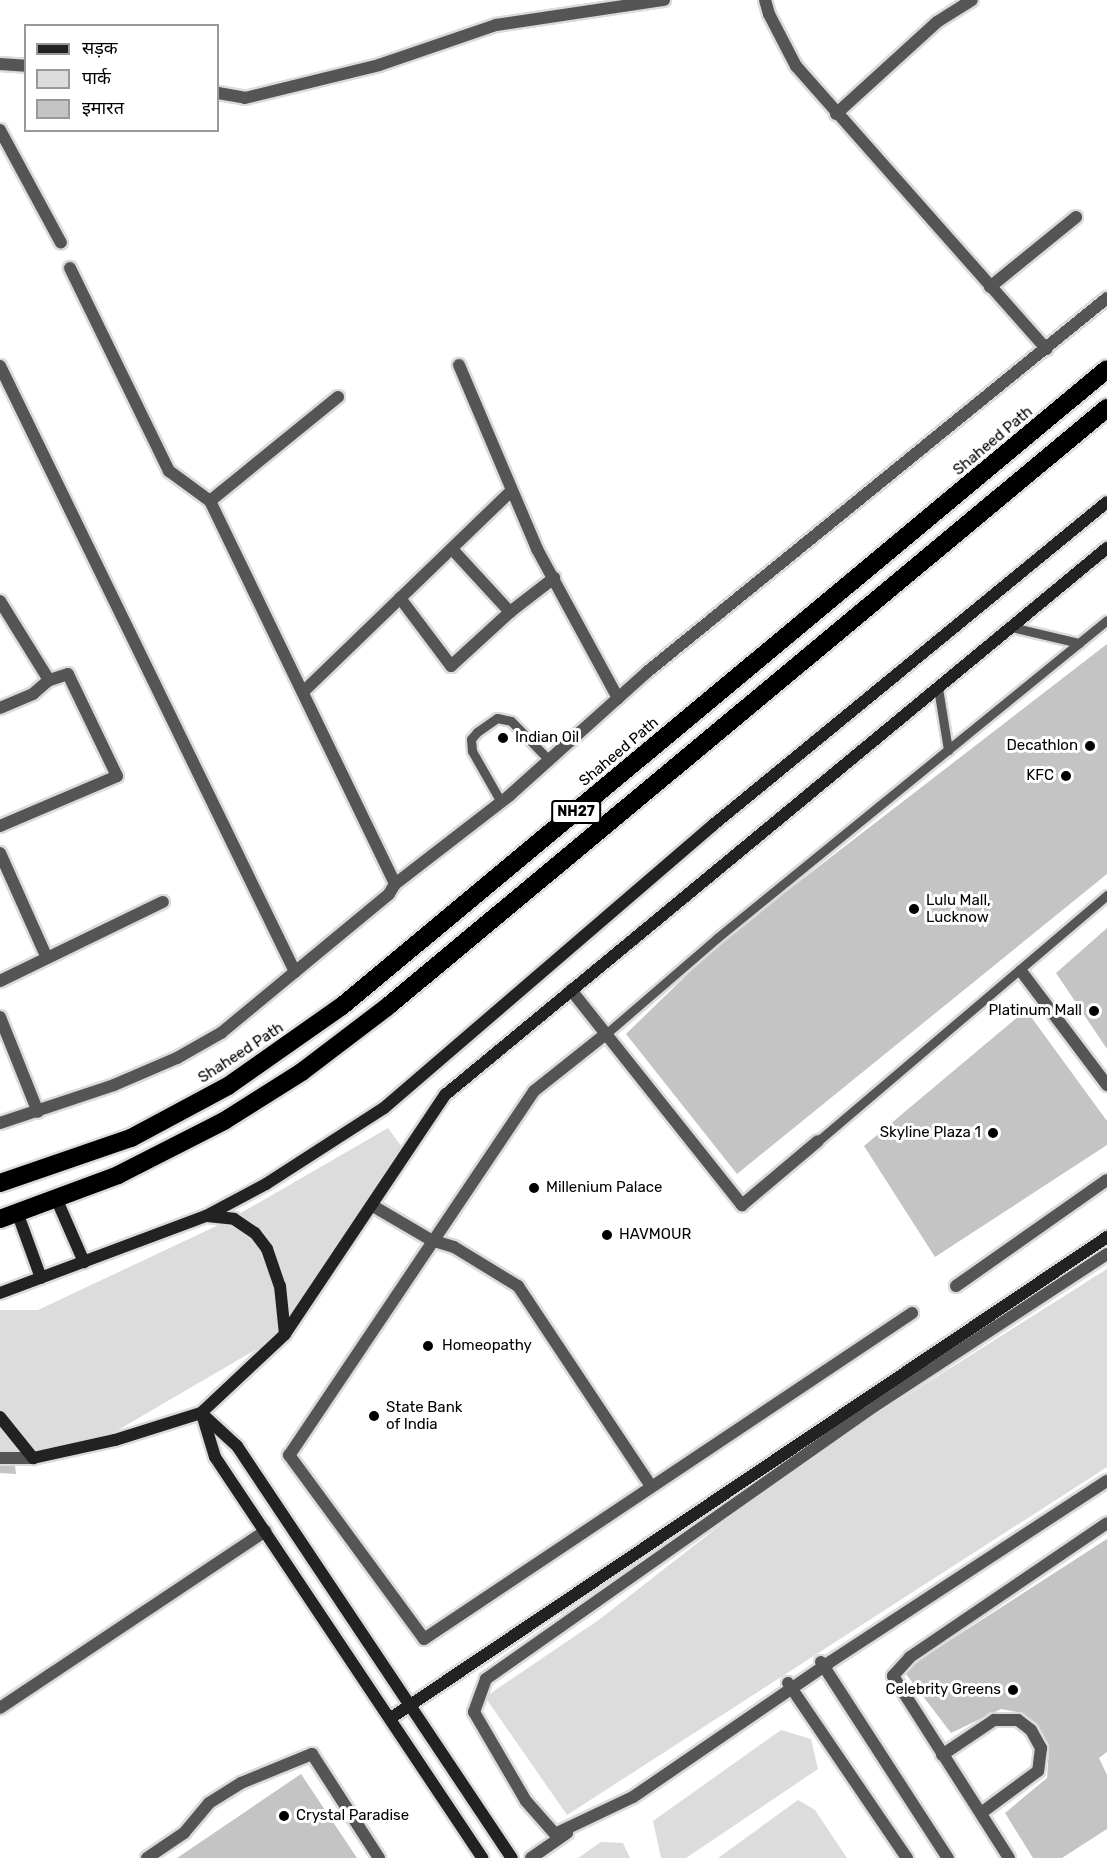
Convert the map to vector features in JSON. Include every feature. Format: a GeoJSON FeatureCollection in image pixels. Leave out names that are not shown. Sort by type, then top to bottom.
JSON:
{"type":"FeatureCollection","features":[{"type":"Feature","properties":{"kind":"highway","name":"Shaheed Path"},"geometry":{"type":"LineString","coordinates":[[0,1183],[130,1138],[228,1086],[342,1006],[1107,369]]}},
{"type":"Feature","properties":{"kind":"highway","name":"NH27"},"geometry":{"type":"LineString","coordinates":[[0,1219],[118,1175],[224,1121],[313,1064],[387,1007],[1107,408]]}},
{"type":"Feature","properties":{"kind":"street"},"geometry":{"type":"LineString","coordinates":[[219,93],[245,98],[379,65],[496,25],[621,3],[664,0]]}},
{"type":"Feature","properties":{"kind":"street"},"geometry":{"type":"LineString","coordinates":[[765,0],[769,14],[796,66],[836,114],[1046,349]]}},
{"type":"Feature","properties":{"kind":"street"},"geometry":{"type":"LineString","coordinates":[[836,114],[937,22],[972,0]]}},
{"type":"Feature","properties":{"kind":"street"},"geometry":{"type":"LineString","coordinates":[[0,64],[24,66]]}},
{"type":"Feature","properties":{"kind":"street"},"geometry":{"type":"LineString","coordinates":[[0,130],[61,243]]}},
{"type":"Feature","properties":{"kind":"street"},"geometry":{"type":"LineString","coordinates":[[990,287],[1076,217]]}},
{"type":"Feature","properties":{"kind":"street"},"geometry":{"type":"LineString","coordinates":[[70,268],[169,471],[210,501],[395,884]]}},
{"type":"Feature","properties":{"kind":"street"},"geometry":{"type":"LineString","coordinates":[[0,1123],[38,1112],[177,1058],[221,1033],[389,894],[395,884],[501,802],[618,698],[1107,298]]}},
{"type":"Feature","properties":{"kind":"street"},"geometry":{"type":"LineString","coordinates":[[459,365],[511,491],[618,698]]}},
{"type":"Feature","properties":{"kind":"street"},"geometry":{"type":"LineString","coordinates":[[0,366],[295,972]]}},
{"type":"Feature","properties":{"kind":"street"},"geometry":{"type":"LineString","coordinates":[[210,501],[338,397]]}},
{"type":"Feature","properties":{"kind":"street"},"geometry":{"type":"LineString","coordinates":[[303,692],[511,491]]}},
{"type":"Feature","properties":{"kind":"street"},"geometry":{"type":"LineString","coordinates":[[0,1293],[206,1216],[266,1184],[384,1108],[713,825],[1107,502]]}},
{"type":"Feature","properties":{"kind":"street"},"geometry":{"type":"LineString","coordinates":[[0,1458],[33,1458],[115,1440],[201,1413],[285,1334],[373,1206],[445,1095],[1107,548]]}},
{"type":"Feature","properties":{"kind":"street"},"geometry":{"type":"LineString","coordinates":[[452,549],[510,612]]}},
{"type":"Feature","properties":{"kind":"street"},"geometry":{"type":"LineString","coordinates":[[400,598],[450,666],[510,612],[554,578]]}},
{"type":"Feature","properties":{"kind":"street"},"geometry":{"type":"LineString","coordinates":[[0,601],[49,680]]}},
{"type":"Feature","properties":{"kind":"street"},"geometry":{"type":"LineString","coordinates":[[0,708],[33,693],[49,680],[68,674],[117,776],[0,826]]}},
{"type":"Feature","properties":{"kind":"street"},"geometry":{"type":"LineString","coordinates":[[0,853],[47,958]]}},
{"type":"Feature","properties":{"kind":"street"},"geometry":{"type":"LineString","coordinates":[[0,981],[163,902]]}},
{"type":"Feature","properties":{"kind":"street"},"geometry":{"type":"LineString","coordinates":[[1021,971],[1107,1085]]}},
{"type":"Feature","properties":{"kind":"street"},"geometry":{"type":"LineString","coordinates":[[571,990],[742,1205],[818,1141]]}},
{"type":"Feature","properties":{"kind":"street"},"geometry":{"type":"LineString","coordinates":[[0,1017],[38,1112]]}},
{"type":"Feature","properties":{"kind":"street"},"geometry":{"type":"LineString","coordinates":[[607,1033],[534,1091],[431,1240],[289,1455],[424,1639],[912,1312]]}},
{"type":"Feature","properties":{"kind":"street"},"geometry":{"type":"LineString","coordinates":[[956,1286],[1107,1180]]}},
{"type":"Feature","properties":{"kind":"street"},"geometry":{"type":"LineString","coordinates":[[56,1198],[84,1262]]}},
{"type":"Feature","properties":{"kind":"street"},"geometry":{"type":"LineString","coordinates":[[373,1206],[431,1240],[454,1247],[518,1286],[651,1486]]}},
{"type":"Feature","properties":{"kind":"street"},"geometry":{"type":"LineString","coordinates":[[17,1212],[41,1278]]}},
{"type":"Feature","properties":{"kind":"street"},"geometry":{"type":"LineString","coordinates":[[206,1216],[234,1219],[255,1233],[267,1249],[280,1286],[285,1334]]}},
{"type":"Feature","properties":{"kind":"street"},"geometry":{"type":"LineString","coordinates":[[391,1718],[1107,1237]]}},
{"type":"Feature","properties":{"kind":"street"},"geometry":{"type":"LineString","coordinates":[[1107,1254],[873,1407],[486,1679],[474,1712],[526,1800],[555,1834],[633,1797],[830,1662],[1107,1481]]}},
{"type":"Feature","properties":{"kind":"street"},"geometry":{"type":"LineString","coordinates":[[201,1413],[237,1446],[512,1858]]}},
{"type":"Feature","properties":{"kind":"street"},"geometry":{"type":"LineString","coordinates":[[201,1413],[215,1457],[391,1718],[482,1858]]}},
{"type":"Feature","properties":{"kind":"street"},"geometry":{"type":"LineString","coordinates":[[0,1417],[33,1458]]}},
{"type":"Feature","properties":{"kind":"street"},"geometry":{"type":"LineString","coordinates":[[531,1858],[788,1683],[1107,1472]]}},
{"type":"Feature","properties":{"kind":"street"},"geometry":{"type":"LineString","coordinates":[[1009,1858],[893,1676],[899,1665],[1107,1523]]}},
{"type":"Feature","properties":{"kind":"street"},"geometry":{"type":"LineString","coordinates":[[0,1708],[265,1531]]}},
{"type":"Feature","properties":{"kind":"street"},"geometry":{"type":"LineString","coordinates":[[821,1662],[948,1858]]}},
{"type":"Feature","properties":{"kind":"street"},"geometry":{"type":"LineString","coordinates":[[788,1683],[907,1858]]}},
{"type":"Feature","properties":{"kind":"street"},"geometry":{"type":"LineString","coordinates":[[942,1755],[1004,1717],[1018,1720],[1031,1730],[1041,1748],[1038,1771],[981,1813]]}},
{"type":"Feature","properties":{"kind":"street"},"geometry":{"type":"LineString","coordinates":[[147,1858],[184,1833],[208,1803],[241,1783],[312,1754],[379,1858]]}},
{"type":"Feature","properties":{"kind":"lane"},"geometry":{"type":"LineString","coordinates":[[607,1033],[1107,620]]}},
{"type":"Feature","properties":{"kind":"lane"},"geometry":{"type":"LineString","coordinates":[[1011,627],[1079,643]]}},
{"type":"Feature","properties":{"kind":"lane"},"geometry":{"type":"LineString","coordinates":[[938,688],[948,750]]}},
{"type":"Feature","properties":{"kind":"lane"},"geometry":{"type":"LineString","coordinates":[[501,802],[472,751],[471,739],[477,732],[497,718],[511,721],[549,760]]}},
{"type":"Feature","properties":{"kind":"lane"},"geometry":{"type":"LineString","coordinates":[[818,1141],[1021,971],[1107,895]]}},
{"type":"Feature","properties":{"kind":"green space"},"geometry":{"type":"Polygon","coordinates":[[[388,1128],[402,1147],[269,1342],[82,1451],[0,1454],[0,1310],[38,1310],[227,1221],[388,1128]]]}},
{"type":"Feature","properties":{"kind":"green space"},"geometry":{"type":"Polygon","coordinates":[[[1107,1269],[1107,1467],[567,1815],[485,1697],[600,1619],[800,1463],[1107,1269]]]}},
{"type":"Feature","properties":{"kind":"green space"},"geometry":{"type":"Polygon","coordinates":[[[781,1730],[811,1739],[818,1769],[686,1858],[661,1858],[653,1821],[781,1730]]]}},
{"type":"Feature","properties":{"kind":"green space"},"geometry":{"type":"Polygon","coordinates":[[[798,1800],[815,1810],[847,1858],[718,1858],[798,1800]]]}},
{"type":"Feature","properties":{"kind":"green space"},"geometry":{"type":"Polygon","coordinates":[[[601,1842],[623,1843],[630,1858],[578,1858],[601,1842]]]}},
{"type":"Feature","properties":{"kind":"building","name":"Lulu Mall, Lucknow"},"geometry":{"type":"Polygon","coordinates":[[[1107,644],[1107,874],[737,1174],[626,1034],[703,959],[756,915],[1107,644]]]}},
{"type":"Feature","properties":{"kind":"building","name":"Platinum Mall"},"geometry":{"type":"Polygon","coordinates":[[[1107,928],[1107,1049],[1056,973],[1107,928]]]}},
{"type":"Feature","properties":{"kind":"building","name":"Skyline Plaza 1"},"geometry":{"type":"Polygon","coordinates":[[[1026,1010],[1107,1121],[1107,1145],[935,1257],[864,1146],[1026,1010]]]}},
{"type":"Feature","properties":{"kind":"building"},"geometry":{"type":"Polygon","coordinates":[[[0,1466],[15,1466],[16,1474],[0,1473],[0,1466]]]}},
{"type":"Feature","properties":{"kind":"building","name":"Celebrity Greens"},"geometry":{"type":"Polygon","coordinates":[[[1107,1539],[1107,1752],[1099,1758],[1107,1775],[1107,1829],[1062,1858],[1033,1858],[1005,1813],[1047,1778],[1049,1748],[1038,1726],[1022,1713],[1001,1709],[951,1733],[906,1674],[915,1663],[1107,1539]]]}},
{"type":"Feature","properties":{"kind":"building","name":"Crystal Paradise"},"geometry":{"type":"Polygon","coordinates":[[[301,1774],[357,1858],[177,1858],[301,1774]]]}},
{"type":"Feature","properties":{"kind":"place","name":"Indian Oil"},"geometry":{"type":"Point","coordinates":[503,738]}},
{"type":"Feature","properties":{"kind":"place","name":"Decathlon"},"geometry":{"type":"Point","coordinates":[1090,746]}},
{"type":"Feature","properties":{"kind":"place","name":"KFC"},"geometry":{"type":"Point","coordinates":[1066,776]}},
{"type":"Feature","properties":{"kind":"place","name":"Lulu Mall, Lucknow"},"geometry":{"type":"Point","coordinates":[914,909]}},
{"type":"Feature","properties":{"kind":"place","name":"Platinum Mall"},"geometry":{"type":"Point","coordinates":[1094,1011]}},
{"type":"Feature","properties":{"kind":"place","name":"Skyline Plaza 1"},"geometry":{"type":"Point","coordinates":[993,1133]}},
{"type":"Feature","properties":{"kind":"place","name":"Millenium Palace"},"geometry":{"type":"Point","coordinates":[534,1188]}},
{"type":"Feature","properties":{"kind":"place","name":"HAVMOUR"},"geometry":{"type":"Point","coordinates":[607,1235]}},
{"type":"Feature","properties":{"kind":"place","name":"Homeopathy"},"geometry":{"type":"Point","coordinates":[428,1346]}},
{"type":"Feature","properties":{"kind":"place","name":"State Bank of India"},"geometry":{"type":"Point","coordinates":[374,1416]}},
{"type":"Feature","properties":{"kind":"place","name":"Celebrity Greens"},"geometry":{"type":"Point","coordinates":[1013,1690]}},
{"type":"Feature","properties":{"kind":"place","name":"Crystal Paradise"},"geometry":{"type":"Point","coordinates":[284,1816]}}]}
